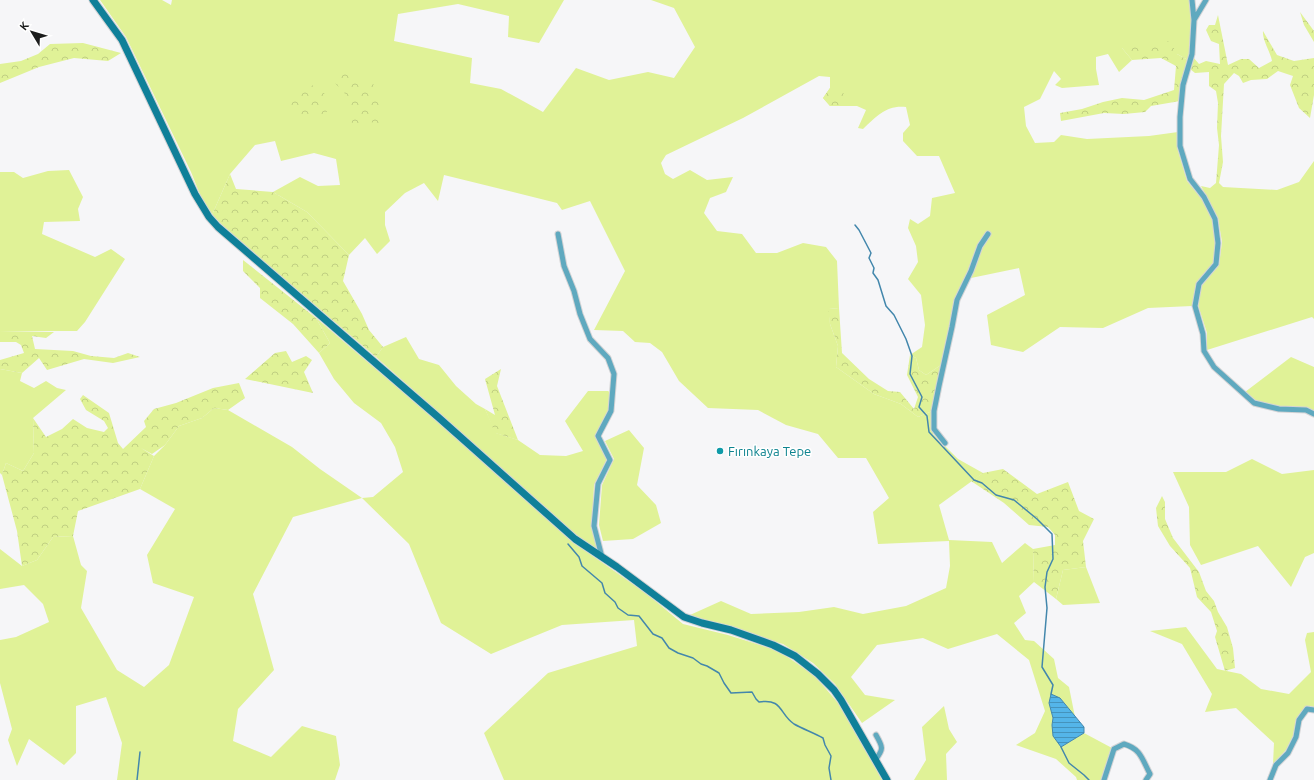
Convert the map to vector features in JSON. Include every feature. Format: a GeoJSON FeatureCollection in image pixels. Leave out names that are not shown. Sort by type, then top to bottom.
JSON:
{"type":"FeatureCollection","features":[{"type":"Feature","properties":{"kind":"street"},"geometry":{"type":"LineString","coordinates":[[93,0],[122,40],[201,205],[214,222],[229,237],[438,417],[565,531],[583,545],[641,584],[684,617],[773,645],[790,653],[808,665],[827,682],[841,700],[887,780]]}},
{"type":"Feature","properties":{"kind":"street"},"geometry":{"type":"LineString","coordinates":[[1192,0],[1194,20],[1192,54],[1183,85],[1180,117],[1180,146],[1190,179],[1204,197],[1215,219],[1218,243],[1216,264],[1199,284],[1195,306],[1204,334],[1204,351],[1214,367],[1254,403],[1279,409],[1306,410],[1314,414]]}},
{"type":"Feature","properties":{"kind":"street"},"geometry":{"type":"LineString","coordinates":[[1194,20],[1206,0]]}},
{"type":"Feature","properties":{"kind":"street"},"geometry":{"type":"LineString","coordinates":[[558,234],[564,266],[590,339],[608,358],[614,374],[611,412],[598,436],[610,460],[598,484],[594,526],[602,557]]}},
{"type":"Feature","properties":{"kind":"street"},"geometry":{"type":"LineString","coordinates":[[945,443],[934,429],[934,412],[939,386],[957,300],[980,246],[988,234]]}},
{"type":"Feature","properties":{"kind":"street"},"geometry":{"type":"LineString","coordinates":[[1270,780],[1276,765],[1288,753],[1296,737],[1299,720],[1307,709],[1314,710]]}},
{"type":"Feature","properties":{"kind":"street"},"geometry":{"type":"LineString","coordinates":[[875,760],[882,752],[882,745],[876,735]]}},
{"type":"Feature","properties":{"kind":"street"},"geometry":{"type":"LineString","coordinates":[[1104,780],[1114,749],[1124,744],[1133,747],[1141,755],[1150,774],[1146,780]]}},
{"type":"Feature","properties":{"kind":"green space"},"geometry":{"type":"Polygon","coordinates":[[[100,0],[162,0],[171,5],[172,0],[564,0],[539,43],[508,37],[509,16],[458,4],[398,14],[394,41],[472,58],[470,83],[501,89],[543,112],[576,68],[609,80],[648,72],[674,78],[695,47],[674,8],[651,0],[1190,0],[1192,38],[1188,60],[1177,54],[1122,48],[1132,60],[1119,72],[1108,54],[1096,57],[1096,69],[1099,85],[1062,88],[1055,85],[1061,79],[1054,71],[1040,99],[1024,107],[1026,126],[1035,143],[1054,142],[1061,135],[1087,139],[1149,136],[1178,132],[1177,147],[1187,181],[1203,200],[1213,221],[1216,243],[1213,264],[1197,283],[1192,306],[1148,308],[1103,328],[1060,327],[1023,352],[991,345],[987,315],[1025,295],[1019,268],[971,278],[982,247],[991,234],[987,231],[977,246],[966,276],[954,300],[950,327],[941,365],[926,375],[919,370],[916,358],[910,355],[922,347],[925,325],[921,295],[908,279],[918,262],[916,246],[908,228],[910,219],[918,224],[930,216],[932,198],[955,193],[939,156],[917,156],[903,141],[903,133],[910,125],[906,107],[893,108],[882,112],[863,129],[858,128],[866,110],[857,106],[830,106],[823,98],[830,88],[830,77],[819,76],[743,118],[666,155],[661,163],[665,174],[673,179],[690,170],[707,180],[733,177],[726,192],[710,198],[704,213],[717,231],[742,234],[756,253],[777,253],[803,243],[826,247],[837,261],[839,308],[829,309],[830,324],[838,346],[836,367],[874,394],[901,404],[918,417],[932,411],[933,434],[958,459],[983,473],[939,505],[949,540],[992,542],[1002,563],[1025,543],[1033,549],[1034,582],[1019,596],[1026,613],[1014,623],[1025,640],[1034,641],[1054,659],[1058,678],[1069,687],[1075,717],[1060,698],[1049,702],[1053,718],[1052,725],[1061,747],[1084,733],[1112,748],[1102,780],[1077,780],[1076,777],[1056,759],[1016,745],[1035,733],[1045,711],[1029,660],[997,634],[948,649],[923,638],[877,645],[851,677],[865,695],[895,700],[862,723],[835,684],[813,663],[783,644],[702,621],[690,615],[721,601],[751,614],[799,612],[834,607],[863,614],[906,606],[946,588],[950,566],[949,541],[878,544],[873,512],[889,498],[866,458],[838,458],[818,434],[786,425],[758,410],[708,408],[679,381],[662,352],[650,343],[635,342],[623,331],[594,330],[625,271],[590,201],[562,210],[557,203],[444,175],[438,201],[424,183],[405,193],[385,212],[385,225],[390,241],[377,254],[365,238],[349,255],[307,212],[273,192],[300,177],[318,186],[340,185],[336,159],[314,153],[281,161],[275,141],[255,145],[230,174],[212,215],[203,202],[191,172],[126,37],[100,0]]]}},
{"type":"Feature","properties":{"kind":"green space"},"geometry":{"type":"Polygon","coordinates":[[[1300,12],[1314,31],[1314,42],[1304,25],[1300,12]]]}},
{"type":"Feature","properties":{"kind":"green space"},"geometry":{"type":"Polygon","coordinates":[[[1218,15],[1228,65],[1241,59],[1249,59],[1259,68],[1272,61],[1263,31],[1277,55],[1294,61],[1314,58],[1314,95],[1310,118],[1299,108],[1290,85],[1293,76],[1278,71],[1267,79],[1251,80],[1243,83],[1239,76],[1234,73],[1224,84],[1221,136],[1223,162],[1219,183],[1216,183],[1219,145],[1217,128],[1218,103],[1216,91],[1209,86],[1209,72],[1195,73],[1190,69],[1193,57],[1199,64],[1206,61],[1220,64],[1219,44],[1211,41],[1206,30],[1209,25],[1215,25],[1218,15]]]}},
{"type":"Feature","properties":{"kind":"green space"},"geometry":{"type":"Polygon","coordinates":[[[1170,41],[1177,54],[1188,60],[1180,101],[1151,106],[1145,112],[1124,114],[1104,113],[1061,121],[1060,113],[1082,109],[1122,98],[1144,100],[1174,90],[1176,66],[1161,58],[1132,60],[1122,48],[1170,41]]]}},
{"type":"Feature","properties":{"kind":"green space"},"geometry":{"type":"Polygon","coordinates":[[[83,43],[121,53],[108,61],[74,58],[39,67],[0,83],[0,64],[21,61],[38,54],[50,44],[83,43]]]}},
{"type":"Feature","properties":{"kind":"green space"},"geometry":{"type":"Polygon","coordinates":[[[343,72],[373,83],[380,104],[382,125],[363,120],[360,127],[352,124],[346,95],[335,83],[343,72]]]}},
{"type":"Feature","properties":{"kind":"green space"},"geometry":{"type":"Polygon","coordinates":[[[315,85],[326,95],[327,115],[307,119],[290,109],[295,89],[315,85]]]}},
{"type":"Feature","properties":{"kind":"green space"},"geometry":{"type":"Polygon","coordinates":[[[830,88],[844,92],[840,106],[830,106],[823,98],[830,88]]]}},
{"type":"Feature","properties":{"kind":"green space"},"geometry":{"type":"Polygon","coordinates":[[[1314,161],[1314,319],[1312,317],[1207,350],[1207,333],[1198,305],[1201,286],[1219,265],[1222,242],[1218,218],[1201,186],[1210,188],[1216,183],[1219,183],[1223,187],[1277,190],[1299,182],[1314,161]]]}},
{"type":"Feature","properties":{"kind":"green space"},"geometry":{"type":"Polygon","coordinates":[[[69,170],[83,197],[78,209],[80,221],[44,222],[42,234],[95,257],[111,249],[125,259],[85,322],[77,331],[0,331],[0,172],[14,172],[23,178],[48,171],[69,170]]]}},
{"type":"Feature","properties":{"kind":"green space"},"geometry":{"type":"Polygon","coordinates":[[[230,174],[236,189],[273,192],[307,212],[349,255],[343,281],[362,314],[369,330],[383,347],[376,357],[231,234],[212,215],[230,174]]]}},
{"type":"Feature","properties":{"kind":"green space"},"geometry":{"type":"Polygon","coordinates":[[[243,260],[316,318],[330,343],[319,353],[293,324],[260,298],[260,288],[243,271],[243,260]]]}},
{"type":"Feature","properties":{"kind":"green space"},"geometry":{"type":"Polygon","coordinates":[[[839,308],[842,353],[869,379],[888,391],[900,392],[914,409],[918,397],[907,375],[910,355],[916,358],[919,370],[926,375],[941,365],[932,411],[918,417],[901,404],[874,394],[836,367],[838,346],[830,324],[828,309],[839,308]]]}},
{"type":"Feature","properties":{"kind":"green space"},"geometry":{"type":"Polygon","coordinates":[[[316,318],[478,456],[570,540],[647,594],[683,624],[728,635],[779,651],[815,676],[838,703],[855,729],[882,780],[504,780],[484,733],[548,673],[637,646],[634,620],[562,625],[491,654],[441,623],[409,544],[362,498],[373,497],[403,472],[395,447],[381,423],[354,403],[334,379],[319,353],[330,343],[316,318]]]}},
{"type":"Feature","properties":{"kind":"green space"},"geometry":{"type":"Polygon","coordinates":[[[0,331],[54,332],[46,338],[32,336],[35,349],[73,351],[91,356],[114,358],[128,353],[140,357],[113,363],[84,359],[47,370],[39,358],[22,373],[0,369],[0,360],[24,353],[21,345],[16,342],[0,342],[0,331]]]}},
{"type":"Feature","properties":{"kind":"green space"},"geometry":{"type":"Polygon","coordinates":[[[406,337],[419,359],[439,365],[456,386],[476,404],[485,409],[496,433],[518,440],[540,455],[566,456],[583,451],[565,421],[588,391],[608,391],[611,393],[609,411],[595,436],[607,459],[594,485],[592,526],[599,553],[580,540],[376,357],[383,347],[406,337]]]}},
{"type":"Feature","properties":{"kind":"green space"},"geometry":{"type":"Polygon","coordinates":[[[286,351],[292,362],[306,356],[312,360],[304,372],[313,393],[245,379],[275,353],[286,351]]]}},
{"type":"Feature","properties":{"kind":"green space"},"geometry":{"type":"Polygon","coordinates":[[[1291,357],[1314,367],[1314,412],[1306,407],[1275,407],[1255,400],[1245,392],[1291,357]]]}},
{"type":"Feature","properties":{"kind":"green space"},"geometry":{"type":"Polygon","coordinates":[[[0,369],[22,373],[20,381],[34,388],[46,381],[57,388],[66,390],[33,418],[34,453],[23,471],[6,463],[2,475],[0,473],[0,369]]]}},
{"type":"Feature","properties":{"kind":"green space"},"geometry":{"type":"Polygon","coordinates":[[[501,369],[497,386],[518,440],[495,433],[485,409],[495,415],[485,379],[501,369]]]}},
{"type":"Feature","properties":{"kind":"green space"},"geometry":{"type":"Polygon","coordinates":[[[239,383],[245,398],[228,410],[214,408],[202,418],[179,426],[165,445],[152,454],[141,448],[154,456],[140,489],[78,511],[73,536],[53,537],[37,560],[22,566],[17,531],[2,475],[6,463],[23,471],[34,453],[33,418],[46,437],[62,429],[73,419],[87,428],[104,432],[108,428],[104,421],[86,410],[80,399],[83,395],[109,413],[118,443],[123,449],[146,427],[144,421],[154,409],[176,403],[213,388],[239,383]]]}},
{"type":"Feature","properties":{"kind":"green space"},"geometry":{"type":"Polygon","coordinates":[[[214,408],[228,410],[292,447],[320,469],[362,498],[293,517],[253,594],[274,670],[238,709],[233,741],[271,757],[302,726],[336,736],[340,765],[335,780],[117,780],[122,743],[106,697],[76,706],[76,753],[64,765],[29,739],[17,766],[8,740],[12,729],[0,683],[0,640],[16,637],[49,622],[43,604],[24,585],[0,589],[0,549],[22,566],[37,560],[53,537],[73,536],[81,565],[87,571],[81,608],[117,670],[144,687],[169,665],[194,597],[153,583],[147,555],[175,509],[140,489],[154,456],[165,445],[179,426],[202,418],[214,408]]]}},
{"type":"Feature","properties":{"kind":"green space"},"geometry":{"type":"Polygon","coordinates":[[[629,430],[644,448],[637,485],[656,505],[661,523],[633,539],[603,541],[599,525],[602,485],[614,459],[605,441],[629,430]]]}},
{"type":"Feature","properties":{"kind":"green space"},"geometry":{"type":"Polygon","coordinates":[[[1252,459],[1282,474],[1314,470],[1314,553],[1305,557],[1291,587],[1258,546],[1201,565],[1190,545],[1189,507],[1173,472],[1226,472],[1252,459]]]}},
{"type":"Feature","properties":{"kind":"green space"},"geometry":{"type":"Polygon","coordinates":[[[1003,469],[1037,494],[1068,482],[1079,511],[1094,519],[1083,541],[1086,567],[1063,570],[1056,599],[1034,582],[1033,549],[1055,545],[1055,535],[1048,527],[1029,525],[1004,503],[971,481],[983,473],[1003,469]]]}},
{"type":"Feature","properties":{"kind":"green space"},"geometry":{"type":"Polygon","coordinates":[[[1162,496],[1165,502],[1165,519],[1173,538],[1199,572],[1206,591],[1214,601],[1218,612],[1227,627],[1233,648],[1235,668],[1225,671],[1215,637],[1217,631],[1211,612],[1197,597],[1190,568],[1170,546],[1158,526],[1156,508],[1162,496]]]}},
{"type":"Feature","properties":{"kind":"green space"},"geometry":{"type":"Polygon","coordinates":[[[1086,567],[1100,603],[1063,605],[1056,599],[1063,570],[1086,567]]]}},
{"type":"Feature","properties":{"kind":"green space"},"geometry":{"type":"Polygon","coordinates":[[[1186,627],[1217,669],[1241,674],[1261,689],[1289,694],[1311,672],[1305,640],[1307,633],[1314,632],[1314,707],[1306,706],[1296,720],[1293,736],[1286,750],[1273,764],[1274,743],[1236,708],[1205,712],[1212,694],[1182,644],[1150,631],[1186,627]]]}},
{"type":"Feature","properties":{"kind":"green space"},"geometry":{"type":"Polygon","coordinates":[[[944,706],[949,729],[957,742],[946,754],[947,780],[914,780],[926,760],[922,727],[944,706]]]}},
{"type":"Feature","properties":{"kind":"water"},"geometry":{"type":"Polygon","coordinates":[[[1051,694],[1060,698],[1084,727],[1084,733],[1061,747],[1053,736],[1053,718],[1049,703],[1051,694]]]}},
{"type":"Feature","properties":{"kind":"waterway"},"geometry":{"type":"LineString","coordinates":[[855,225],[871,253],[869,258],[874,268],[873,273],[878,280],[886,306],[894,315],[906,339],[912,356],[910,374],[922,397],[919,407],[927,416],[929,432],[974,480],[982,483],[996,495],[1014,500],[1052,534],[1053,559],[1047,572],[1045,587],[1047,608],[1042,667],[1053,685],[1051,694]]}},
{"type":"Feature","properties":{"kind":"waterway"},"geometry":{"type":"LineString","coordinates":[[568,544],[579,557],[582,566],[602,583],[605,593],[615,602],[618,608],[628,615],[639,616],[653,634],[662,638],[669,648],[693,658],[719,673],[731,693],[752,692],[759,702],[772,702],[777,705],[794,724],[823,738],[831,756],[829,768],[831,780]]}},
{"type":"Feature","properties":{"kind":"waterway"},"geometry":{"type":"LineString","coordinates":[[1061,747],[1069,763],[1089,780]]}},
{"type":"Feature","properties":{"kind":"waterway"},"geometry":{"type":"LineString","coordinates":[[137,780],[140,752]]}},
{"type":"Feature","properties":{"kind":"place","name":"Fırınkaya Tepe"},"geometry":{"type":"Point","coordinates":[720,451]}}]}
